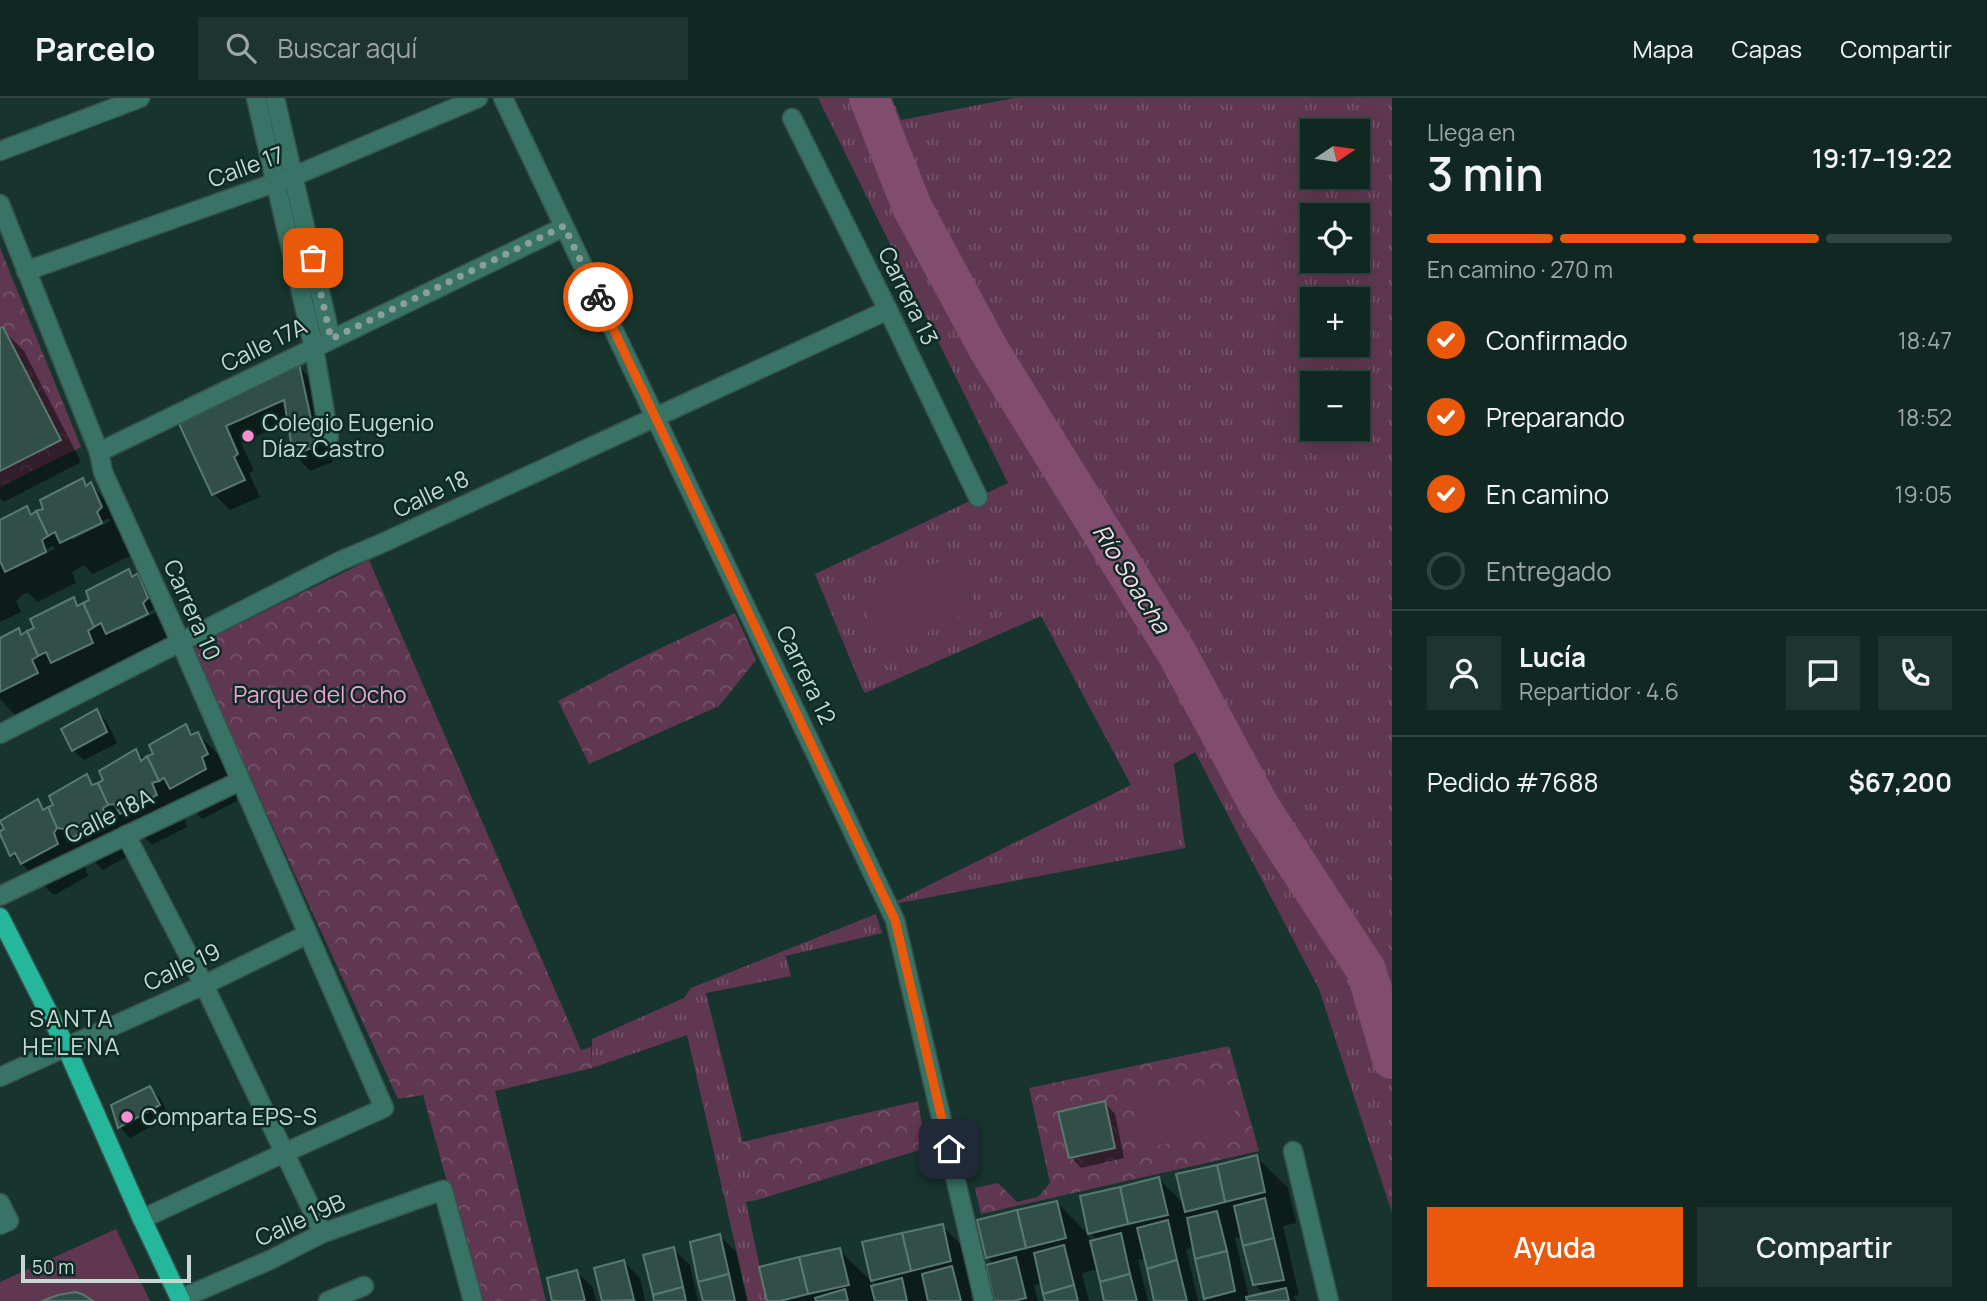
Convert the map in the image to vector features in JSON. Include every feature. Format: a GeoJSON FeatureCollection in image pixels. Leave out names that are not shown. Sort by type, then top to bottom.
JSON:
{"type":"FeatureCollection","features":[{"type":"Feature","properties":{"kind":"main road"},"geometry":{"type":"LineString","coordinates":[[0,917],[66,1047],[181,1300]]}},
{"type":"Feature","properties":{"kind":"street"},"geometry":{"type":"LineString","coordinates":[[0,151],[140,98]]}},
{"type":"Feature","properties":{"kind":"street"},"geometry":{"type":"LineString","coordinates":[[256,98],[314,348],[328,437]]}},
{"type":"Feature","properties":{"kind":"street"},"geometry":{"type":"LineString","coordinates":[[275,98],[331,339]]}},
{"type":"Feature","properties":{"kind":"street","name":"Calle 17"},"geometry":{"type":"LineString","coordinates":[[26,271],[295,176],[478,98]]}},
{"type":"Feature","properties":{"kind":"street","name":"Carrera 12"},"geometry":{"type":"LineString","coordinates":[[503,98],[895,920],[984,1301]]}},
{"type":"Feature","properties":{"kind":"street","name":"Carrera 13"},"geometry":{"type":"LineString","coordinates":[[792,118],[978,497]]}},
{"type":"Feature","properties":{"kind":"street","name":"Carrera 10"},"geometry":{"type":"LineString","coordinates":[[0,204],[99,452],[103,472],[180,641],[384,1108],[284,1153]]}},
{"type":"Feature","properties":{"kind":"street","name":"Calle 17A"},"geometry":{"type":"LineString","coordinates":[[99,452],[564,226]]}},
{"type":"Feature","properties":{"kind":"street","name":"Calle 18"},"geometry":{"type":"LineString","coordinates":[[0,734],[340,561],[888,310]]}},
{"type":"Feature","properties":{"kind":"street","name":"Calle 18A"},"geometry":{"type":"LineString","coordinates":[[0,896],[240,781]]}},
{"type":"Feature","properties":{"kind":"street"},"geometry":{"type":"LineString","coordinates":[[126,835],[204,985],[323,1233]]}},
{"type":"Feature","properties":{"kind":"street","name":"Calle 19"},"geometry":{"type":"LineString","coordinates":[[0,1077],[204,985],[307,934]]}},
{"type":"Feature","properties":{"kind":"street"},"geometry":{"type":"LineString","coordinates":[[1293,1151],[1329,1301]]}},
{"type":"Feature","properties":{"kind":"street"},"geometry":{"type":"LineString","coordinates":[[142,1219],[284,1153]]}},
{"type":"Feature","properties":{"kind":"street","name":"Calle 19B"},"geometry":{"type":"LineString","coordinates":[[181,1300],[271,1260],[323,1233],[443,1190],[473,1301]]}},
{"type":"Feature","properties":{"kind":"street"},"geometry":{"type":"LineString","coordinates":[[0,1203],[4,1223]]}},
{"type":"Feature","properties":{"kind":"street"},"geometry":{"type":"LineString","coordinates":[[328,1301],[364,1286]]}},
{"type":"Feature","properties":{"kind":"green space"},"geometry":{"type":"Polygon","coordinates":[[[818,98],[892,98],[901,120],[1014,98],[1392,98],[1392,1213],[1319,989],[1195,752],[1174,764],[1185,848],[889,905],[1131,785],[1041,616],[865,693],[815,574],[1008,483],[818,98]]]}},
{"type":"Feature","properties":{"kind":"green space"},"geometry":{"type":"Polygon","coordinates":[[[0,248],[81,447],[0,487],[0,248]]]}},
{"type":"Feature","properties":{"kind":"green space"},"geometry":{"type":"Polygon","coordinates":[[[956,555],[977,607],[882,654],[859,594],[956,555]]]}},
{"type":"Feature","properties":{"kind":"green space","name":"Parque del Ocho"},"geometry":{"type":"Polygon","coordinates":[[[369,560],[581,1050],[591,1047],[592,1068],[495,1091],[546,1301],[480,1301],[423,1095],[398,1099],[191,648],[369,560]]]}},
{"type":"Feature","properties":{"kind":"green space"},"geometry":{"type":"Polygon","coordinates":[[[735,613],[756,660],[719,706],[589,764],[558,701],[735,613]]]}},
{"type":"Feature","properties":{"kind":"green space"},"geometry":{"type":"Polygon","coordinates":[[[876,914],[882,933],[786,956],[791,976],[706,993],[757,1200],[746,1202],[767,1301],[748,1301],[687,1035],[592,1068],[592,1039],[684,998],[691,988],[876,914]]]}},
{"type":"Feature","properties":{"kind":"green space"},"geometry":{"type":"Polygon","coordinates":[[[1229,1046],[1259,1151],[981,1214],[975,1188],[998,1183],[1017,1202],[1038,1197],[1050,1183],[1029,1088],[1229,1046]]]}},
{"type":"Feature","properties":{"kind":"green space"},"geometry":{"type":"Polygon","coordinates":[[[1227,1081],[1239,1130],[1142,1148],[1130,1095],[1227,1081]]]}},
{"type":"Feature","properties":{"kind":"green space"},"geometry":{"type":"Polygon","coordinates":[[[918,1101],[926,1148],[757,1200],[742,1142],[918,1101]]]}},
{"type":"Feature","properties":{"kind":"green space"},"geometry":{"type":"Polygon","coordinates":[[[116,1229],[150,1301],[0,1301],[0,1282],[116,1229]]]}},
{"type":"Feature","properties":{"kind":"building"},"geometry":{"type":"Polygon","coordinates":[[[3,327],[61,440],[0,471],[0,328],[3,327]]]}},
{"type":"Feature","properties":{"kind":"building","name":"Colegio Eugenio Díaz Castro"},"geometry":{"type":"Polygon","coordinates":[[[299,364],[317,446],[293,455],[284,400],[226,426],[238,454],[234,457],[245,480],[212,495],[179,424],[299,364]]]}},
{"type":"Feature","properties":{"kind":"building"},"geometry":{"type":"Polygon","coordinates":[[[83,478],[86,486],[91,482],[102,507],[97,512],[102,523],[60,543],[55,532],[48,536],[36,511],[43,509],[40,500],[83,478]]]}},
{"type":"Feature","properties":{"kind":"building"},"geometry":{"type":"Polygon","coordinates":[[[27,506],[31,515],[36,511],[48,536],[42,540],[46,552],[5,572],[0,561],[0,520],[27,506]]]}},
{"type":"Feature","properties":{"kind":"building"},"geometry":{"type":"Polygon","coordinates":[[[129,569],[132,577],[138,573],[148,598],[143,603],[148,614],[106,634],[101,623],[94,627],[83,603],[89,600],[86,591],[129,569]]]}},
{"type":"Feature","properties":{"kind":"building"},"geometry":{"type":"Polygon","coordinates":[[[74,597],[77,606],[83,603],[94,627],[88,631],[93,643],[51,663],[46,652],[38,656],[27,631],[34,628],[30,619],[74,597]]]}},
{"type":"Feature","properties":{"kind":"building"},"geometry":{"type":"Polygon","coordinates":[[[19,628],[21,635],[27,631],[38,656],[32,660],[38,673],[0,692],[0,638],[19,628]]]}},
{"type":"Feature","properties":{"kind":"building"},"geometry":{"type":"Polygon","coordinates":[[[97,709],[107,732],[72,751],[61,729],[97,709]]]}},
{"type":"Feature","properties":{"kind":"building"},"geometry":{"type":"Polygon","coordinates":[[[186,724],[191,735],[198,732],[208,754],[202,757],[206,769],[170,789],[164,778],[159,781],[147,756],[153,754],[149,745],[186,724]]]}},
{"type":"Feature","properties":{"kind":"building"},"geometry":{"type":"Polygon","coordinates":[[[136,749],[141,761],[147,756],[159,781],[152,783],[157,795],[120,814],[114,804],[108,805],[98,783],[103,780],[99,771],[136,749]]]}},
{"type":"Feature","properties":{"kind":"building"},"geometry":{"type":"Polygon","coordinates":[[[87,774],[92,785],[98,783],[108,805],[103,808],[106,820],[70,839],[65,829],[57,828],[48,807],[53,805],[49,796],[87,774]]]}},
{"type":"Feature","properties":{"kind":"building"},"geometry":{"type":"Polygon","coordinates":[[[38,799],[43,810],[48,807],[57,828],[54,833],[58,844],[21,864],[15,853],[10,856],[0,834],[4,829],[0,821],[38,799]]]}},
{"type":"Feature","properties":{"kind":"building","name":"Comparta EPS-S"},"geometry":{"type":"Polygon","coordinates":[[[150,1086],[160,1105],[118,1128],[111,1105],[150,1086]]]}},
{"type":"Feature","properties":{"kind":"building"},"geometry":{"type":"Polygon","coordinates":[[[1105,1101],[1115,1148],[1069,1158],[1058,1112],[1105,1101]]]}},
{"type":"Feature","properties":{"kind":"building"},"geometry":{"type":"Polygon","coordinates":[[[1257,1155],[1265,1192],[1225,1202],[1217,1165],[1257,1155]]]}},
{"type":"Feature","properties":{"kind":"building"},"geometry":{"type":"Polygon","coordinates":[[[1217,1165],[1225,1202],[1185,1212],[1176,1174],[1217,1165]]]}},
{"type":"Feature","properties":{"kind":"building"},"geometry":{"type":"Polygon","coordinates":[[[1159,1177],[1168,1215],[1128,1224],[1120,1187],[1159,1177]]]}},
{"type":"Feature","properties":{"kind":"building"},"geometry":{"type":"Polygon","coordinates":[[[1120,1187],[1128,1224],[1088,1234],[1080,1196],[1120,1187]]]}},
{"type":"Feature","properties":{"kind":"building"},"geometry":{"type":"Polygon","coordinates":[[[1265,1198],[1274,1238],[1243,1246],[1234,1206],[1265,1198]]]}},
{"type":"Feature","properties":{"kind":"building"},"geometry":{"type":"Polygon","coordinates":[[[1057,1201],[1066,1238],[1026,1248],[1017,1210],[1057,1201]]]}},
{"type":"Feature","properties":{"kind":"building"},"geometry":{"type":"Polygon","coordinates":[[[1017,1210],[1026,1248],[986,1258],[977,1220],[1017,1210]]]}},
{"type":"Feature","properties":{"kind":"building"},"geometry":{"type":"Polygon","coordinates":[[[1217,1211],[1227,1251],[1195,1259],[1187,1218],[1217,1211]]]}},
{"type":"Feature","properties":{"kind":"building"},"geometry":{"type":"Polygon","coordinates":[[[1168,1220],[1177,1260],[1147,1269],[1137,1228],[1168,1220]]]}},
{"type":"Feature","properties":{"kind":"building"},"geometry":{"type":"Polygon","coordinates":[[[943,1224],[951,1261],[911,1271],[902,1233],[943,1224]]]}},
{"type":"Feature","properties":{"kind":"building"},"geometry":{"type":"Polygon","coordinates":[[[902,1233],[911,1271],[871,1281],[862,1242],[902,1233]]]}},
{"type":"Feature","properties":{"kind":"building"},"geometry":{"type":"Polygon","coordinates":[[[1121,1233],[1130,1274],[1100,1282],[1090,1241],[1121,1233]]]}},
{"type":"Feature","properties":{"kind":"building"},"geometry":{"type":"Polygon","coordinates":[[[720,1234],[729,1274],[698,1282],[690,1242],[720,1234]]]}},
{"type":"Feature","properties":{"kind":"building"},"geometry":{"type":"Polygon","coordinates":[[[1274,1238],[1284,1280],[1253,1285],[1243,1246],[1274,1238]]]}},
{"type":"Feature","properties":{"kind":"building"},"geometry":{"type":"Polygon","coordinates":[[[1064,1245],[1074,1285],[1043,1294],[1034,1253],[1064,1245]]]}},
{"type":"Feature","properties":{"kind":"building"},"geometry":{"type":"Polygon","coordinates":[[[674,1247],[683,1287],[653,1295],[643,1255],[674,1247]]]}},
{"type":"Feature","properties":{"kind":"building"},"geometry":{"type":"Polygon","coordinates":[[[840,1248],[849,1285],[808,1294],[799,1257],[840,1248]]]}},
{"type":"Feature","properties":{"kind":"building"},"geometry":{"type":"Polygon","coordinates":[[[1227,1251],[1235,1291],[1204,1299],[1195,1259],[1227,1251]]]}},
{"type":"Feature","properties":{"kind":"building"},"geometry":{"type":"Polygon","coordinates":[[[799,1257],[808,1294],[780,1301],[767,1301],[759,1267],[799,1257]]]}},
{"type":"Feature","properties":{"kind":"building"},"geometry":{"type":"Polygon","coordinates":[[[1016,1257],[1026,1298],[994,1301],[986,1265],[1016,1257]]]}},
{"type":"Feature","properties":{"kind":"building"},"geometry":{"type":"Polygon","coordinates":[[[624,1260],[634,1300],[602,1301],[594,1268],[624,1260]]]}},
{"type":"Feature","properties":{"kind":"building"},"geometry":{"type":"Polygon","coordinates":[[[1177,1260],[1187,1301],[1154,1301],[1147,1269],[1177,1260]]]}},
{"type":"Feature","properties":{"kind":"building"},"geometry":{"type":"Polygon","coordinates":[[[952,1266],[961,1301],[928,1301],[922,1274],[952,1266]]]}},
{"type":"Feature","properties":{"kind":"building"},"geometry":{"type":"Polygon","coordinates":[[[577,1270],[585,1301],[552,1301],[547,1278],[577,1270]]]}},
{"type":"Feature","properties":{"kind":"building"},"geometry":{"type":"Polygon","coordinates":[[[729,1274],[735,1301],[703,1301],[698,1282],[729,1274]]]}},
{"type":"Feature","properties":{"kind":"building"},"geometry":{"type":"Polygon","coordinates":[[[1130,1274],[1137,1301],[1104,1301],[1100,1282],[1130,1274]]]}},
{"type":"Feature","properties":{"kind":"building"},"geometry":{"type":"Polygon","coordinates":[[[902,1278],[907,1301],[875,1301],[871,1286],[902,1278]]]}},
{"type":"Feature","properties":{"kind":"building"},"geometry":{"type":"Polygon","coordinates":[[[1074,1285],[1078,1301],[1045,1301],[1043,1294],[1074,1285]]]}},
{"type":"Feature","properties":{"kind":"building"},"geometry":{"type":"Polygon","coordinates":[[[683,1287],[686,1301],[654,1301],[653,1295],[683,1287]]]}},
{"type":"Feature","properties":{"kind":"building"},"geometry":{"type":"Polygon","coordinates":[[[1286,1288],[1289,1301],[1247,1301],[1246,1297],[1286,1288]]]}},
{"type":"Feature","properties":{"kind":"building"},"geometry":{"type":"Polygon","coordinates":[[[845,1289],[848,1301],[816,1301],[815,1298],[845,1289]]]}},
{"type":"Feature","properties":{"kind":"building"},"geometry":{"type":"Polygon","coordinates":[[[75,1292],[93,1301],[42,1301],[58,1295],[75,1292]]]}},
{"type":"Feature","properties":{"kind":"waterway","name":"Río Soacha"},"geometry":{"type":"LineString","coordinates":[[869,98],[912,207],[989,350],[1178,655],[1261,809],[1366,970],[1392,1059]]}},
{"type":"Feature","properties":{"kind":"way so far"},"geometry":{"type":"LineString","coordinates":[[313,258],[331,339],[564,226],[598,297]]}},
{"type":"Feature","properties":{"kind":"place","name":"Colegio Eugenio Díaz Castro"},"geometry":{"type":"Point","coordinates":[248,436]}},
{"type":"Feature","properties":{"kind":"place","name":"Comparta EPS-S"},"geometry":{"type":"Point","coordinates":[127,1117]}},
{"type":"Feature","properties":{"kind":"district","name":"SANTA HELENA"},"geometry":{"type":"Point","coordinates":[72,1033]}},
{"type":"Feature","properties":{"kind":"route"},"geometry":{"type":"LineString","coordinates":[[598,297],[895,920],[949,1149]]}}]}
